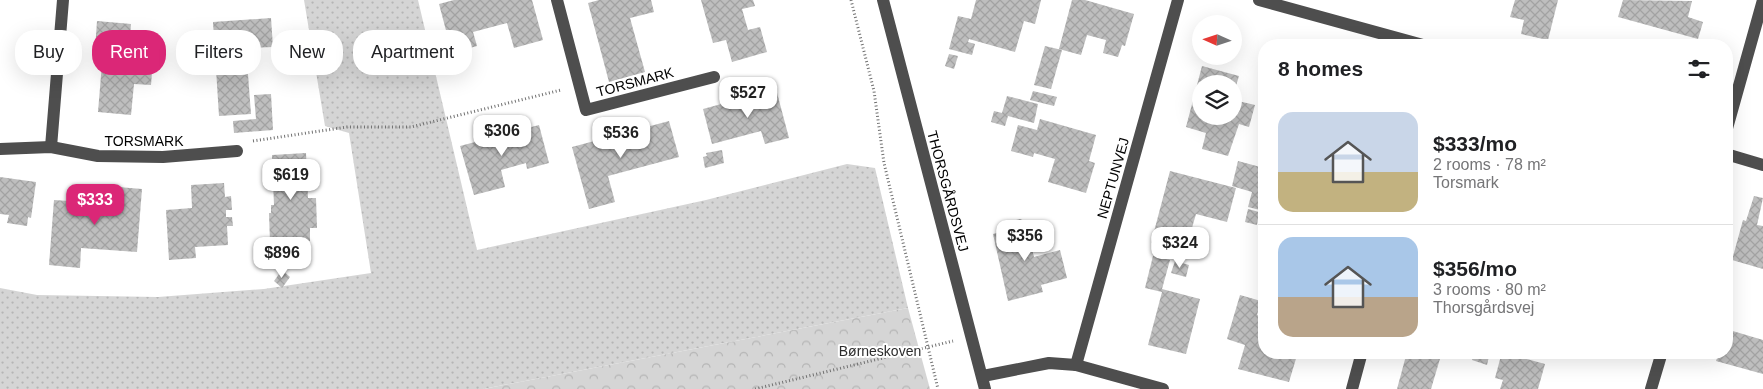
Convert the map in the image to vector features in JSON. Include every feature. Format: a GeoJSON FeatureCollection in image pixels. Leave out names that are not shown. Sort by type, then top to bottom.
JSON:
{"type":"FeatureCollection","features":[{"type":"Feature","properties":{"kind":"street"},"geometry":{"type":"LineString","coordinates":[[51,148],[63,0]]}},
{"type":"Feature","properties":{"kind":"street","name":"TORSMARK"},"geometry":{"type":"LineString","coordinates":[[557,0],[586,110],[714,77]]}},
{"type":"Feature","properties":{"kind":"street","name":"THORSGÅRDSVEJ"},"geometry":{"type":"LineString","coordinates":[[882,0],[984,383]]}},
{"type":"Feature","properties":{"kind":"street","name":"NEPTUNVEJ"},"geometry":{"type":"LineString","coordinates":[[1076,364],[1178,0]]}},
{"type":"Feature","properties":{"kind":"street"},"geometry":{"type":"LineString","coordinates":[[1260,0],[1401,39]]}},
{"type":"Feature","properties":{"kind":"street"},"geometry":{"type":"LineString","coordinates":[[1733,107],[1763,0]]}},
{"type":"Feature","properties":{"kind":"street","name":"TORSMARK"},"geometry":{"type":"LineString","coordinates":[[0,149],[51,148],[108,156],[163,158],[237,152]]}},
{"type":"Feature","properties":{"kind":"street"},"geometry":{"type":"LineString","coordinates":[[1733,156],[1763,165]]}},
{"type":"Feature","properties":{"kind":"street"},"geometry":{"type":"LineString","coordinates":[[1352,389],[1360,359]]}},
{"type":"Feature","properties":{"kind":"street"},"geometry":{"type":"LineString","coordinates":[[1651,389],[1660,359]]}},
{"type":"Feature","properties":{"kind":"street"},"geometry":{"type":"LineString","coordinates":[[984,383],[1048,363],[1076,364],[1163,389]]}},
{"type":"Feature","properties":{"kind":"path"},"geometry":{"type":"LineString","coordinates":[[851,0],[874,91],[884,163],[938,389]]}},
{"type":"Feature","properties":{"kind":"path"},"geometry":{"type":"LineString","coordinates":[[237,152],[246,142],[264,139],[347,127],[419,125],[579,85]]}},
{"type":"Feature","properties":{"kind":"path"},"geometry":{"type":"LineString","coordinates":[[755,389],[971,337]]}},
{"type":"Feature","properties":{"kind":"green space"},"geometry":{"type":"Polygon","coordinates":[[[304,0],[418,0],[425,30],[353,30],[353,75],[436,75],[477,250],[706,200],[847,164],[875,168],[908,308],[483,389],[0,389],[0,288],[37,295],[158,297],[264,289],[371,273],[349,133],[325,126],[316,75],[343,75],[343,30],[309,30],[304,0]]]}},
{"type":"Feature","properties":{"kind":"green space","name":"Børneskoven"},"geometry":{"type":"Polygon","coordinates":[[[908,308],[930,389],[483,389],[908,308]]]}},
{"type":"Feature","properties":{"kind":"building"},"geometry":{"type":"Polygon","coordinates":[[[454,0],[532,0],[543,40],[514,48],[507,23],[473,32],[477,46],[472,47],[472,30],[446,30],[439,4],[454,0]]]}},
{"type":"Feature","properties":{"kind":"building"},"geometry":{"type":"Polygon","coordinates":[[[599,0],[651,0],[654,12],[630,18],[645,72],[609,82],[588,3],[599,0]]]}},
{"type":"Feature","properties":{"kind":"building"},"geometry":{"type":"Polygon","coordinates":[[[701,0],[753,0],[755,6],[742,9],[748,30],[760,27],[767,52],[732,62],[726,40],[713,43],[701,0]]]}},
{"type":"Feature","properties":{"kind":"building"},"geometry":{"type":"Polygon","coordinates":[[[976,0],[1041,0],[1035,24],[1024,21],[1015,52],[969,39],[968,42],[975,44],[972,55],[949,49],[958,16],[971,19],[976,0]]]}},
{"type":"Feature","properties":{"kind":"building"},"geometry":{"type":"Polygon","coordinates":[[[1072,0],[1085,0],[1134,14],[1125,46],[1122,45],[1118,57],[1103,53],[1106,40],[1087,35],[1081,55],[1059,49],[1072,0]]]}},
{"type":"Feature","properties":{"kind":"building"},"geometry":{"type":"Polygon","coordinates":[[[1515,0],[1558,0],[1548,39],[1521,34],[1524,20],[1510,17],[1515,0]]]}},
{"type":"Feature","properties":{"kind":"building"},"geometry":{"type":"Polygon","coordinates":[[[1623,0],[1692,1],[1688,17],[1703,22],[1698,39],[1618,17],[1623,0]]]}},
{"type":"Feature","properties":{"kind":"building"},"geometry":{"type":"Polygon","coordinates":[[[271,18],[271,47],[261,47],[261,30],[214,30],[213,22],[271,18]]]}},
{"type":"Feature","properties":{"kind":"building"},"geometry":{"type":"Polygon","coordinates":[[[97,21],[131,24],[130,30],[96,30],[97,21]]]}},
{"type":"Feature","properties":{"kind":"building"},"geometry":{"type":"Polygon","coordinates":[[[1045,46],[1062,50],[1051,89],[1034,85],[1045,46]]]}},
{"type":"Feature","properties":{"kind":"building"},"geometry":{"type":"Polygon","coordinates":[[[949,54],[958,56],[954,69],[945,66],[949,54]]]}},
{"type":"Feature","properties":{"kind":"building"},"geometry":{"type":"Polygon","coordinates":[[[1202,66],[1235,75],[1200,75],[1202,66]]]}},
{"type":"Feature","properties":{"kind":"building"},"geometry":{"type":"Polygon","coordinates":[[[101,75],[152,75],[151,85],[134,84],[131,115],[98,112],[101,75]]]}},
{"type":"Feature","properties":{"kind":"building"},"geometry":{"type":"Polygon","coordinates":[[[216,75],[248,75],[251,114],[219,116],[216,75]]]}},
{"type":"Feature","properties":{"kind":"building"},"geometry":{"type":"Polygon","coordinates":[[[776,89],[789,138],[765,144],[761,131],[712,144],[703,109],[776,89]]]}},
{"type":"Feature","properties":{"kind":"building"},"geometry":{"type":"Polygon","coordinates":[[[1033,91],[1057,97],[1054,106],[1030,100],[1033,91]]]}},
{"type":"Feature","properties":{"kind":"building"},"geometry":{"type":"Polygon","coordinates":[[[271,94],[273,130],[234,133],[233,121],[256,119],[254,95],[271,94]]]}},
{"type":"Feature","properties":{"kind":"building"},"geometry":{"type":"Polygon","coordinates":[[[1007,96],[1038,104],[1034,123],[1008,116],[1005,126],[991,122],[994,111],[1002,113],[1007,96]]]}},
{"type":"Feature","properties":{"kind":"building"},"geometry":{"type":"Polygon","coordinates":[[[1242,102],[1255,105],[1249,127],[1242,125],[1242,102]]]}},
{"type":"Feature","properties":{"kind":"building"},"geometry":{"type":"Polygon","coordinates":[[[1192,104],[1192,125],[1239,125],[1228,156],[1202,149],[1206,133],[1186,127],[1192,104]]]}},
{"type":"Feature","properties":{"kind":"building"},"geometry":{"type":"Polygon","coordinates":[[[1040,119],[1096,135],[1089,161],[1095,163],[1086,193],[1048,182],[1055,159],[1034,153],[1033,157],[1011,151],[1018,125],[1037,130],[1040,119]]]}},
{"type":"Feature","properties":{"kind":"building"},"geometry":{"type":"Polygon","coordinates":[[[669,121],[679,157],[608,176],[615,202],[589,209],[572,147],[669,121]]]}},
{"type":"Feature","properties":{"kind":"building"},"geometry":{"type":"Polygon","coordinates":[[[539,125],[549,163],[527,169],[526,163],[501,170],[505,187],[474,195],[460,146],[539,125]]]}},
{"type":"Feature","properties":{"kind":"building"},"geometry":{"type":"Polygon","coordinates":[[[722,150],[724,163],[705,168],[703,157],[707,156],[706,153],[722,150]]]}},
{"type":"Feature","properties":{"kind":"building"},"geometry":{"type":"Polygon","coordinates":[[[306,153],[308,198],[316,198],[317,228],[310,228],[310,241],[270,243],[269,213],[271,213],[271,205],[274,205],[272,155],[306,153]]]}},
{"type":"Feature","properties":{"kind":"building"},"geometry":{"type":"Polygon","coordinates":[[[1238,161],[1258,166],[1258,210],[1248,207],[1252,192],[1232,186],[1238,161]]]}},
{"type":"Feature","properties":{"kind":"building"},"geometry":{"type":"Polygon","coordinates":[[[1170,171],[1236,188],[1227,222],[1196,214],[1185,252],[1151,243],[1170,171]]]}},
{"type":"Feature","properties":{"kind":"building"},"geometry":{"type":"Polygon","coordinates":[[[0,177],[36,182],[31,218],[28,217],[27,226],[7,223],[9,215],[0,214],[0,177]]]}},
{"type":"Feature","properties":{"kind":"building"},"geometry":{"type":"Polygon","coordinates":[[[224,183],[225,197],[231,196],[232,210],[226,210],[226,217],[232,217],[233,226],[227,226],[228,245],[195,247],[196,258],[169,260],[166,210],[192,208],[191,185],[224,183]]]}},
{"type":"Feature","properties":{"kind":"building"},"geometry":{"type":"Polygon","coordinates":[[[106,186],[142,189],[137,252],[81,248],[80,268],[49,265],[54,200],[85,202],[84,207],[92,208],[92,203],[104,204],[106,186]]]}},
{"type":"Feature","properties":{"kind":"building"},"geometry":{"type":"Polygon","coordinates":[[[1754,196],[1763,198],[1757,225],[1763,226],[1763,269],[1733,260],[1743,220],[1746,221],[1754,196]]]}},
{"type":"Feature","properties":{"kind":"building"},"geometry":{"type":"Polygon","coordinates":[[[1248,209],[1258,212],[1257,225],[1245,222],[1248,209]]]}},
{"type":"Feature","properties":{"kind":"building"},"geometry":{"type":"Polygon","coordinates":[[[1020,219],[1032,224],[1035,236],[1029,238],[1034,257],[1060,250],[1067,278],[1041,285],[1043,292],[1008,301],[993,234],[1014,228],[1012,221],[1020,219]]]}},
{"type":"Feature","properties":{"kind":"building"},"geometry":{"type":"Polygon","coordinates":[[[275,246],[284,252],[274,265],[266,259],[275,246]]]}},
{"type":"Feature","properties":{"kind":"building"},"geometry":{"type":"Polygon","coordinates":[[[1153,256],[1170,260],[1162,289],[1200,299],[1186,354],[1148,345],[1162,292],[1145,288],[1153,256]]]}},
{"type":"Feature","properties":{"kind":"building"},"geometry":{"type":"Polygon","coordinates":[[[1175,261],[1189,265],[1186,277],[1171,273],[1175,261]]]}},
{"type":"Feature","properties":{"kind":"building"},"geometry":{"type":"Polygon","coordinates":[[[282,270],[290,277],[282,288],[274,281],[282,270]]]}},
{"type":"Feature","properties":{"kind":"building"},"geometry":{"type":"Polygon","coordinates":[[[1240,295],[1258,300],[1258,359],[1296,359],[1289,382],[1238,369],[1245,345],[1227,339],[1240,295]]]}},
{"type":"Feature","properties":{"kind":"building"},"geometry":{"type":"Polygon","coordinates":[[[1733,331],[1763,340],[1763,374],[1716,361],[1717,359],[1733,359],[1733,331]]]}},
{"type":"Feature","properties":{"kind":"building"},"geometry":{"type":"Polygon","coordinates":[[[1405,359],[1440,359],[1431,389],[1397,389],[1405,359]]]}},
{"type":"Feature","properties":{"kind":"building"},"geometry":{"type":"Polygon","coordinates":[[[1472,359],[1488,359],[1487,365],[1472,359]]]}},
{"type":"Feature","properties":{"kind":"building"},"geometry":{"type":"Polygon","coordinates":[[[1500,359],[1527,359],[1545,364],[1538,389],[1500,389],[1503,380],[1495,378],[1500,359]]]}}]}
